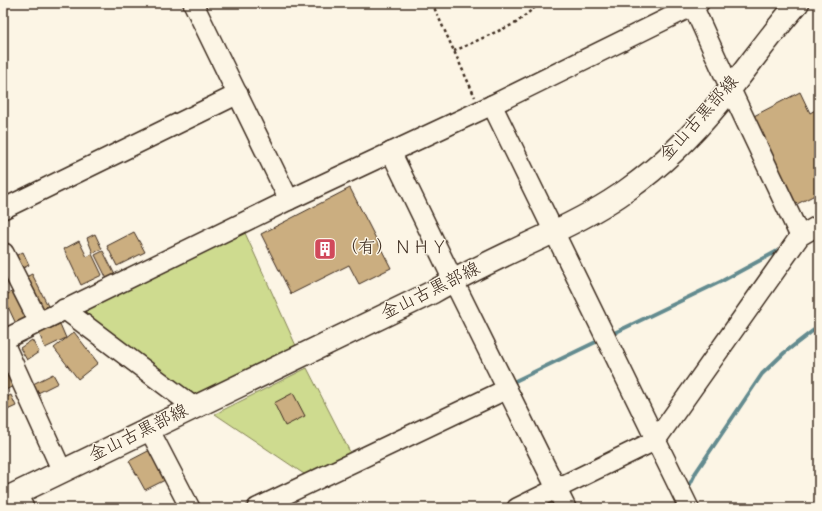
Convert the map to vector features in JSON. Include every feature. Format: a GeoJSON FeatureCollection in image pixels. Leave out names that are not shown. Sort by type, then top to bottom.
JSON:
{"type":"FeatureCollection","features":[{"type":"Feature","properties":{"kind":"main road","name":"金山古黒部線"},"geometry":{"type":"LineString","coordinates":[[10,500],[62,472],[433,292],[453,280],[554,232],[604,206],[648,174],[673,152],[698,126],[798,3]]}},
{"type":"Feature","properties":{"kind":"street"},"geometry":{"type":"LineString","coordinates":[[193,3],[289,200]]}},
{"type":"Feature","properties":{"kind":"street"},"geometry":{"type":"LineString","coordinates":[[62,472],[3,341],[289,200],[487,108],[696,4],[730,88],[800,236]]}},
{"type":"Feature","properties":{"kind":"street"},"geometry":{"type":"LineString","coordinates":[[3,209],[238,94]]}},
{"type":"Feature","properties":{"kind":"street"},"geometry":{"type":"LineString","coordinates":[[487,108],[554,232],[689,508]]}},
{"type":"Feature","properties":{"kind":"street"},"geometry":{"type":"LineString","coordinates":[[391,152],[566,508]]}},
{"type":"Feature","properties":{"kind":"street"},"geometry":{"type":"LineString","coordinates":[[517,508],[656,440],[800,236],[819,226]]}},
{"type":"Feature","properties":{"kind":"street"},"geometry":{"type":"LineString","coordinates":[[4,253],[39,322]]}},
{"type":"Feature","properties":{"kind":"street"},"geometry":{"type":"LineString","coordinates":[[64,310],[194,407]]}},
{"type":"Feature","properties":{"kind":"street"},"geometry":{"type":"LineString","coordinates":[[257,508],[507,389]]}},
{"type":"Feature","properties":{"kind":"street"},"geometry":{"type":"LineString","coordinates":[[149,429],[190,508]]}},
{"type":"Feature","properties":{"kind":"path"},"geometry":{"type":"LineString","coordinates":[[432,3],[454,51],[487,108]]}},
{"type":"Feature","properties":{"kind":"path"},"geometry":{"type":"LineString","coordinates":[[454,51],[516,22],[540,3]]}},
{"type":"Feature","properties":{"kind":"green space"},"geometry":{"type":"Polygon","coordinates":[[[245,233],[297,348],[190,399],[75,312],[245,233]]]}},
{"type":"Feature","properties":{"kind":"green space"},"geometry":{"type":"Polygon","coordinates":[[[307,368],[351,454],[307,476],[215,414],[307,368]]]}},
{"type":"Feature","properties":{"kind":"building"},"geometry":{"type":"Polygon","coordinates":[[[800,92],[810,113],[819,108],[819,193],[795,205],[752,117],[800,92]]]}},
{"type":"Feature","properties":{"kind":"building","name":"（有）ＮＨＹ"},"geometry":{"type":"Polygon","coordinates":[[[350,188],[391,268],[359,284],[349,265],[291,294],[261,234],[350,188]]]}},
{"type":"Feature","properties":{"kind":"building"},"geometry":{"type":"Polygon","coordinates":[[[134,232],[145,252],[117,266],[107,246],[134,232]]]}},
{"type":"Feature","properties":{"kind":"building"},"geometry":{"type":"Polygon","coordinates":[[[95,234],[102,249],[93,253],[87,238],[95,234]]]}},
{"type":"Feature","properties":{"kind":"building"},"geometry":{"type":"Polygon","coordinates":[[[79,241],[87,257],[92,254],[102,275],[81,285],[64,249],[79,241]]]}},
{"type":"Feature","properties":{"kind":"building"},"geometry":{"type":"Polygon","coordinates":[[[103,251],[116,277],[108,281],[95,255],[103,251]]]}},
{"type":"Feature","properties":{"kind":"building"},"geometry":{"type":"Polygon","coordinates":[[[23,252],[29,265],[15,272],[9,259],[23,252]]]}},
{"type":"Feature","properties":{"kind":"building"},"geometry":{"type":"Polygon","coordinates":[[[32,274],[48,306],[36,312],[20,280],[32,274]]]}},
{"type":"Feature","properties":{"kind":"building"},"geometry":{"type":"Polygon","coordinates":[[[16,290],[29,318],[16,324],[3,296],[16,290]]]}},
{"type":"Feature","properties":{"kind":"building"},"geometry":{"type":"Polygon","coordinates":[[[60,324],[66,338],[45,348],[39,333],[60,324]]]}},
{"type":"Feature","properties":{"kind":"building"},"geometry":{"type":"Polygon","coordinates":[[[74,332],[98,363],[78,379],[54,348],[74,332]]]}},
{"type":"Feature","properties":{"kind":"building"},"geometry":{"type":"Polygon","coordinates":[[[32,340],[39,352],[27,360],[20,348],[32,340]]]}},
{"type":"Feature","properties":{"kind":"building"},"geometry":{"type":"Polygon","coordinates":[[[3,356],[18,383],[6,390],[3,385],[3,356]]]}},
{"type":"Feature","properties":{"kind":"building"},"geometry":{"type":"Polygon","coordinates":[[[53,374],[58,383],[38,393],[33,384],[53,374]]]}},
{"type":"Feature","properties":{"kind":"building"},"geometry":{"type":"Polygon","coordinates":[[[293,393],[305,416],[285,426],[274,403],[293,393]]]}},
{"type":"Feature","properties":{"kind":"building"},"geometry":{"type":"Polygon","coordinates":[[[11,395],[16,406],[3,412],[3,399],[11,395]]]}},
{"type":"Feature","properties":{"kind":"building"},"geometry":{"type":"Polygon","coordinates":[[[152,449],[167,479],[145,490],[129,461],[152,449]]]}},
{"type":"Feature","properties":{"kind":"waterway"},"geometry":{"type":"LineString","coordinates":[[610,335],[722,281],[783,248]]}},
{"type":"Feature","properties":{"kind":"waterway"},"geometry":{"type":"LineString","coordinates":[[687,490],[696,472],[762,374],[784,353],[819,326]]}},
{"type":"Feature","properties":{"kind":"waterway"},"geometry":{"type":"LineString","coordinates":[[509,384],[602,339]]}},
{"type":"Feature","properties":{"kind":"place","name":"（有）ＮＨＹ"},"geometry":{"type":"Point","coordinates":[325,249]}}]}
